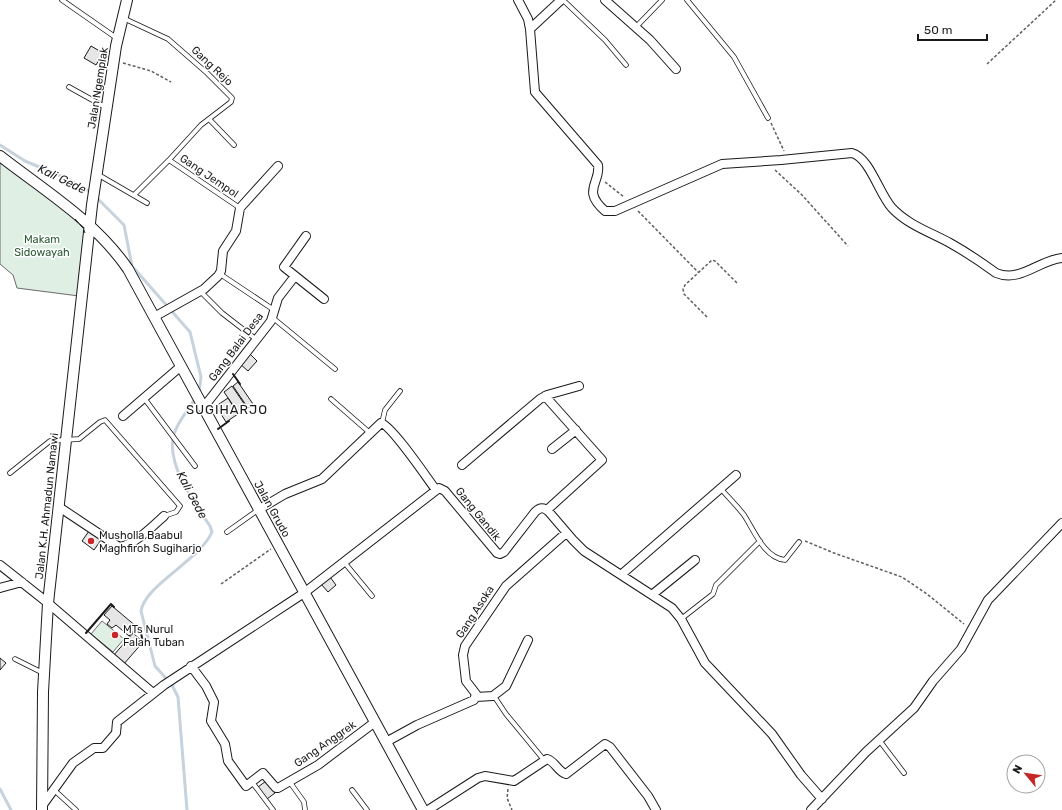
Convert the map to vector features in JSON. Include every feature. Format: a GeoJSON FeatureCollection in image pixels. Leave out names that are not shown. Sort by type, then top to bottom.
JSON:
{"type":"FeatureCollection","features":[{"type":"Feature","properties":{"kind":"street","name":"Jalan Ngemplak"},"geometry":{"type":"LineString","coordinates":[[92,205],[114,60],[127,0]]}},
{"type":"Feature","properties":{"kind":"street"},"geometry":{"type":"LineString","coordinates":[[518,0],[528,18],[530,28],[535,92],[598,166],[593,187],[593,194],[605,211],[612,212],[722,164],[788,160],[843,153],[855,154],[863,160],[885,199],[896,212],[917,227],[948,242],[998,274],[1015,275],[1062,258]]}},
{"type":"Feature","properties":{"kind":"street"},"geometry":{"type":"LineString","coordinates":[[530,28],[562,0]]}},
{"type":"Feature","properties":{"kind":"street"},"geometry":{"type":"LineString","coordinates":[[605,0],[636,27],[676,69]]}},
{"type":"Feature","properties":{"kind":"street","name":"Jalan Grudo"},"geometry":{"type":"LineString","coordinates":[[0,156],[53,195],[90,226],[125,265],[423,810]]}},
{"type":"Feature","properties":{"kind":"street"},"geometry":{"type":"LineString","coordinates":[[154,317],[200,291],[213,282],[220,274],[222,251],[236,231],[240,208],[278,166]]}},
{"type":"Feature","properties":{"kind":"street","name":"Jalan K.H. Ahmadun Namawi"},"geometry":{"type":"LineString","coordinates":[[42,808],[43,673],[48,603],[92,205]]}},
{"type":"Feature","properties":{"kind":"street"},"geometry":{"type":"LineString","coordinates":[[306,236],[284,266],[324,299]]}},
{"type":"Feature","properties":{"kind":"street","name":"Gang Balai Desa"},"geometry":{"type":"LineString","coordinates":[[201,404],[257,340],[274,314],[278,298],[295,276]]}},
{"type":"Feature","properties":{"kind":"street"},"geometry":{"type":"LineString","coordinates":[[123,416],[180,367]]}},
{"type":"Feature","properties":{"kind":"street"},"geometry":{"type":"LineString","coordinates":[[462,465],[522,413],[545,396],[579,386]]}},
{"type":"Feature","properties":{"kind":"street"},"geometry":{"type":"LineString","coordinates":[[545,396],[602,460],[547,510],[566,533],[584,551],[622,574],[672,608],[681,619],[705,663],[772,734],[801,775],[822,799]]}},
{"type":"Feature","properties":{"kind":"street"},"geometry":{"type":"LineString","coordinates":[[42,808],[53,789],[70,766],[94,748],[103,748],[116,734],[117,722],[164,684],[304,593],[436,490],[397,438],[386,425],[381,423],[322,479],[281,496],[258,510]]}},
{"type":"Feature","properties":{"kind":"street"},"geometry":{"type":"LineString","coordinates":[[552,449],[576,430]]}},
{"type":"Feature","properties":{"kind":"street"},"geometry":{"type":"LineString","coordinates":[[622,574],[736,475]]}},
{"type":"Feature","properties":{"kind":"street","name":"Gang Gandik"},"geometry":{"type":"LineString","coordinates":[[436,490],[442,488],[445,491],[494,551],[499,554],[507,549],[538,510],[543,508],[547,510]]}},
{"type":"Feature","properties":{"kind":"street"},"geometry":{"type":"LineString","coordinates":[[59,507],[119,547],[126,546],[138,538],[164,516]]}},
{"type":"Feature","properties":{"kind":"street"},"geometry":{"type":"LineString","coordinates":[[811,810],[879,740],[914,708],[933,681],[956,656],[972,631],[988,600],[1062,523]]}},
{"type":"Feature","properties":{"kind":"street","name":"Gang Asoka"},"geometry":{"type":"LineString","coordinates":[[476,696],[475,692],[466,681],[463,655],[467,644],[506,586],[566,533]]}},
{"type":"Feature","properties":{"kind":"street"},"geometry":{"type":"LineString","coordinates":[[652,594],[695,560]]}},
{"type":"Feature","properties":{"kind":"street"},"geometry":{"type":"LineString","coordinates":[[0,565],[48,603],[153,693]]}},
{"type":"Feature","properties":{"kind":"street"},"geometry":{"type":"LineString","coordinates":[[0,588],[22,582]]}},
{"type":"Feature","properties":{"kind":"street"},"geometry":{"type":"LineString","coordinates":[[386,742],[417,725],[471,703],[476,696],[494,696],[508,683],[528,640]]}},
{"type":"Feature","properties":{"kind":"street"},"geometry":{"type":"LineString","coordinates":[[191,666],[206,686],[214,702],[211,721],[225,744],[228,761],[245,785],[252,782]]}},
{"type":"Feature","properties":{"kind":"street","name":"Gang Anggrek"},"geometry":{"type":"LineString","coordinates":[[252,782],[263,773],[276,788],[318,765],[375,722]]}},
{"type":"Feature","properties":{"kind":"street"},"geometry":{"type":"LineString","coordinates":[[428,810],[464,785],[482,776],[510,781],[517,780],[544,760],[550,759],[566,774],[602,745],[607,744],[648,796],[656,810]]}},
{"type":"Feature","properties":{"kind":"lane"},"geometry":{"type":"LineString","coordinates":[[62,0],[118,39]]}},
{"type":"Feature","properties":{"kind":"lane"},"geometry":{"type":"LineString","coordinates":[[562,0],[605,40],[626,65]]}},
{"type":"Feature","properties":{"kind":"lane"},"geometry":{"type":"LineString","coordinates":[[636,27],[662,0]]}},
{"type":"Feature","properties":{"kind":"lane"},"geometry":{"type":"LineString","coordinates":[[687,0],[734,57],[768,118]]}},
{"type":"Feature","properties":{"kind":"lane","name":"Gang Rejo"},"geometry":{"type":"LineString","coordinates":[[123,18],[168,39],[231,96],[231,102],[209,119],[169,160]]}},
{"type":"Feature","properties":{"kind":"lane"},"geometry":{"type":"LineString","coordinates":[[69,87],[107,108]]}},
{"type":"Feature","properties":{"kind":"lane"},"geometry":{"type":"LineString","coordinates":[[209,119],[234,145]]}},
{"type":"Feature","properties":{"kind":"lane","name":"Gang Jempol"},"geometry":{"type":"LineString","coordinates":[[134,195],[169,160],[240,208]]}},
{"type":"Feature","properties":{"kind":"lane"},"geometry":{"type":"LineString","coordinates":[[96,177],[134,195],[147,203]]}},
{"type":"Feature","properties":{"kind":"lane"},"geometry":{"type":"LineString","coordinates":[[220,274],[274,314],[335,369]]}},
{"type":"Feature","properties":{"kind":"lane"},"geometry":{"type":"LineString","coordinates":[[200,291],[222,312],[257,340]]}},
{"type":"Feature","properties":{"kind":"lane"},"geometry":{"type":"LineString","coordinates":[[381,423],[385,410],[400,391]]}},
{"type":"Feature","properties":{"kind":"lane"},"geometry":{"type":"LineString","coordinates":[[144,398],[195,466]]}},
{"type":"Feature","properties":{"kind":"lane"},"geometry":{"type":"LineString","coordinates":[[331,399],[370,433]]}},
{"type":"Feature","properties":{"kind":"lane"},"geometry":{"type":"LineString","coordinates":[[10,473],[48,442],[56,439],[79,439],[100,422],[106,421],[180,506],[176,512],[164,516]]}},
{"type":"Feature","properties":{"kind":"lane"},"geometry":{"type":"LineString","coordinates":[[720,488],[742,513],[767,550],[785,560],[799,542]]}},
{"type":"Feature","properties":{"kind":"lane"},"geometry":{"type":"LineString","coordinates":[[227,532],[258,510]]}},
{"type":"Feature","properties":{"kind":"lane"},"geometry":{"type":"LineString","coordinates":[[681,619],[713,594],[716,585],[760,541]]}},
{"type":"Feature","properties":{"kind":"lane"},"geometry":{"type":"LineString","coordinates":[[344,562],[372,596]]}},
{"type":"Feature","properties":{"kind":"lane"},"geometry":{"type":"LineString","coordinates":[[15,660],[43,673]]}},
{"type":"Feature","properties":{"kind":"lane"},"geometry":{"type":"LineString","coordinates":[[494,696],[503,711],[544,760]]}},
{"type":"Feature","properties":{"kind":"lane"},"geometry":{"type":"LineString","coordinates":[[879,740],[904,773]]}},
{"type":"Feature","properties":{"kind":"lane"},"geometry":{"type":"LineString","coordinates":[[289,781],[304,802],[305,810]]}},
{"type":"Feature","properties":{"kind":"lane"},"geometry":{"type":"LineString","coordinates":[[252,782],[273,810]]}},
{"type":"Feature","properties":{"kind":"lane"},"geometry":{"type":"LineString","coordinates":[[53,789],[76,810]]}},
{"type":"Feature","properties":{"kind":"lane"},"geometry":{"type":"LineString","coordinates":[[352,790],[367,810]]}},
{"type":"Feature","properties":{"kind":"path"},"geometry":{"type":"LineString","coordinates":[[987,64],[1056,0]]}},
{"type":"Feature","properties":{"kind":"path"},"geometry":{"type":"LineString","coordinates":[[114,60],[151,71],[171,82]]}},
{"type":"Feature","properties":{"kind":"path"},"geometry":{"type":"LineString","coordinates":[[768,118],[788,160]]}},
{"type":"Feature","properties":{"kind":"path"},"geometry":{"type":"LineString","coordinates":[[764,161],[802,194],[848,246]]}},
{"type":"Feature","properties":{"kind":"path"},"geometry":{"type":"LineString","coordinates":[[596,176],[618,191],[698,272]]}},
{"type":"Feature","properties":{"kind":"path"},"geometry":{"type":"LineString","coordinates":[[707,317],[683,290],[685,285],[709,262],[714,260],[738,284]]}},
{"type":"Feature","properties":{"kind":"path"},"geometry":{"type":"LineString","coordinates":[[799,542],[803,540],[834,553],[902,577],[927,594],[972,631]]}},
{"type":"Feature","properties":{"kind":"path"},"geometry":{"type":"LineString","coordinates":[[222,584],[277,544]]}},
{"type":"Feature","properties":{"kind":"path"},"geometry":{"type":"LineString","coordinates":[[510,781],[507,798],[512,810]]}},
{"type":"Feature","properties":{"kind":"green space","name":"Makam Sidowayah"},"geometry":{"type":"Polygon","coordinates":[[[0,163],[19,174],[46,194],[71,215],[85,231],[79,296],[17,288],[13,275],[0,264],[0,163]]]}},
{"type":"Feature","properties":{"kind":"green space"},"geometry":{"type":"Polygon","coordinates":[[[102,621],[124,639],[113,652],[91,634],[102,621]]]}},
{"type":"Feature","properties":{"kind":"building"},"geometry":{"type":"Polygon","coordinates":[[[91,46],[103,53],[96,65],[84,58],[91,46]]]}},
{"type":"Feature","properties":{"kind":"building"},"geometry":{"type":"Polygon","coordinates":[[[250,354],[257,361],[248,371],[240,364],[250,354]]]}},
{"type":"Feature","properties":{"kind":"building"},"geometry":{"type":"Polygon","coordinates":[[[238,382],[253,404],[248,408],[233,386],[238,382]]]}},
{"type":"Feature","properties":{"kind":"building"},"geometry":{"type":"Polygon","coordinates":[[[232,386],[247,408],[239,414],[224,392],[232,386]]]}},
{"type":"Feature","properties":{"kind":"building"},"geometry":{"type":"Polygon","coordinates":[[[228,398],[238,414],[226,422],[216,406],[228,398]]]}},
{"type":"Feature","properties":{"kind":"building","name":"Musholla Baabul Maghfiroh Sugiharjo"},"geometry":{"type":"Polygon","coordinates":[[[89,531],[101,540],[94,550],[82,541],[89,531]]]}},
{"type":"Feature","properties":{"kind":"building"},"geometry":{"type":"Polygon","coordinates":[[[330,577],[336,585],[328,592],[321,584],[330,577]]]}},
{"type":"Feature","properties":{"kind":"building"},"geometry":{"type":"Polygon","coordinates":[[[112,606],[137,627],[129,636],[116,625],[112,628],[107,624],[110,620],[104,615],[112,606]]]}},
{"type":"Feature","properties":{"kind":"building"},"geometry":{"type":"Polygon","coordinates":[[[133,633],[143,642],[123,665],[113,656],[133,633]]]}},
{"type":"Feature","properties":{"kind":"building"},"geometry":{"type":"Polygon","coordinates":[[[0,658],[6,663],[0,670],[0,658]]]}},
{"type":"Feature","properties":{"kind":"building"},"geometry":{"type":"Polygon","coordinates":[[[266,781],[275,793],[267,799],[258,787],[266,781]]]}},
{"type":"Feature","properties":{"kind":"waterway","name":"Kali Gede"},"geometry":{"type":"LineString","coordinates":[[0,145],[25,161],[70,180],[92,193]]}},
{"type":"Feature","properties":{"kind":"waterway","name":"Kali Gede"},"geometry":{"type":"LineString","coordinates":[[96,197],[124,225],[132,266],[190,332],[201,377],[199,392]]}},
{"type":"Feature","properties":{"kind":"waterway","name":"Kali Gede"},"geometry":{"type":"LineString","coordinates":[[187,810],[178,697],[172,685],[155,666],[141,611],[145,601],[152,592],[196,552],[206,542],[212,532],[210,526],[190,495],[177,470],[172,445],[176,429],[196,397]]}},
{"type":"Feature","properties":{"kind":"waterway"},"geometry":{"type":"LineString","coordinates":[[0,789],[11,810]]}},
{"type":"Feature","properties":{"kind":"fence"},"geometry":{"type":"LineString","coordinates":[[75,219],[83,228],[85,233]]}},
{"type":"Feature","properties":{"kind":"wall"},"geometry":{"type":"LineString","coordinates":[[233,374],[240,384]]}},
{"type":"Feature","properties":{"kind":"wall"},"geometry":{"type":"LineString","coordinates":[[218,429],[229,421]]}},
{"type":"Feature","properties":{"kind":"wall"},"geometry":{"type":"LineString","coordinates":[[86,633],[111,604],[114,607]]}},
{"type":"Feature","properties":{"kind":"wall"},"geometry":{"type":"LineString","coordinates":[[135,625],[140,629],[143,642],[141,644]]}},
{"type":"Feature","properties":{"kind":"place","name":"Musholla Baabul Maghfiroh Sugiharjo"},"geometry":{"type":"Point","coordinates":[91,541]}},
{"type":"Feature","properties":{"kind":"place","name":"MTs Nurul Falah Tuban"},"geometry":{"type":"Point","coordinates":[115,635]}},
{"type":"Feature","properties":{"kind":"district","name":"SUGIHARJO"},"geometry":{"type":"Point","coordinates":[227,409]}}]}
